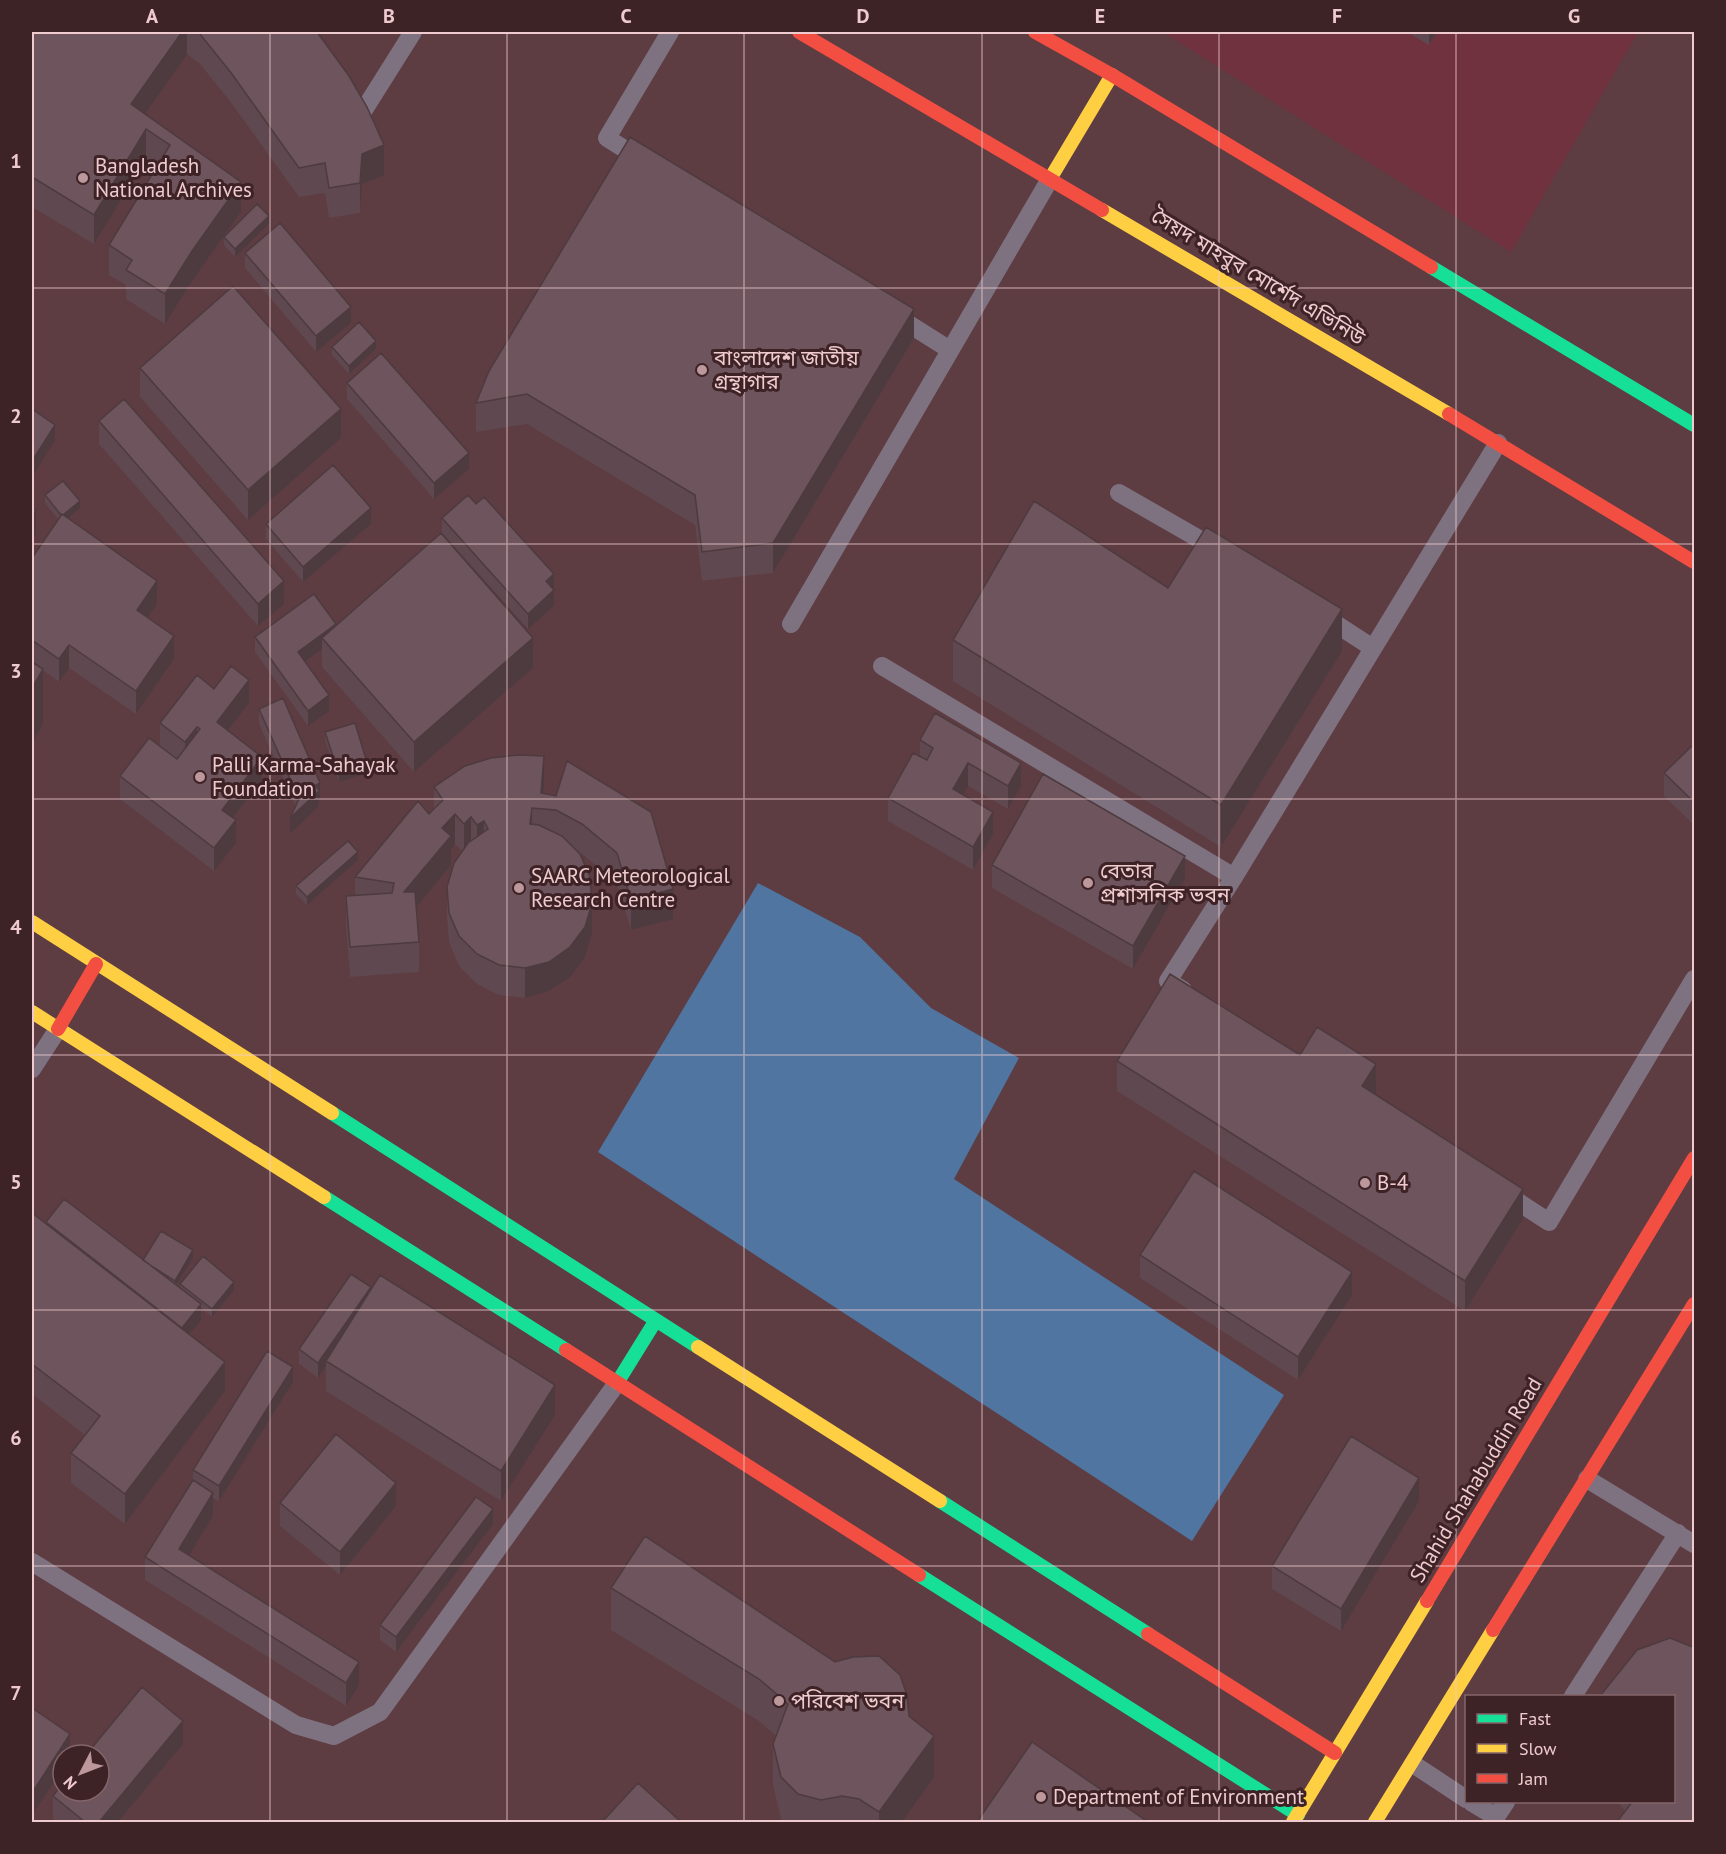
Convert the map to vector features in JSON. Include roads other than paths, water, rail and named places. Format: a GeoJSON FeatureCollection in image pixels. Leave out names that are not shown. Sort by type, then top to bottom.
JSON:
{"type":"FeatureCollection","features":[{"type":"Feature","properties":{"kind":"street","name":"সৈয়দ মাহবুব মোর্শেদ এভিনিউ"},"geometry":{"type":"LineString","coordinates":[[799,32],[1695,561]]}},
{"type":"Feature","properties":{"kind":"street"},"geometry":{"type":"LineString","coordinates":[[1035,32],[1112,75],[1695,425]]}},
{"type":"Feature","properties":{"kind":"street"},"geometry":{"type":"LineString","coordinates":[[1050,179],[1112,75]]}},
{"type":"Feature","properties":{"kind":"street"},"geometry":{"type":"LineString","coordinates":[[32,922],[1335,1753]]}},
{"type":"Feature","properties":{"kind":"street"},"geometry":{"type":"LineString","coordinates":[[58,1029],[96,964]]}},
{"type":"Feature","properties":{"kind":"street"},"geometry":{"type":"LineString","coordinates":[[32,1012],[617,1383],[1295,1819]]}},
{"type":"Feature","properties":{"kind":"street","name":"Shahid Shahabuddin Road"},"geometry":{"type":"LineString","coordinates":[[1295,1819],[1695,1158]]}},
{"type":"Feature","properties":{"kind":"street"},"geometry":{"type":"LineString","coordinates":[[1376,1822],[1695,1304]]}},
{"type":"Feature","properties":{"kind":"street"},"geometry":{"type":"LineString","coordinates":[[617,1383],[656,1320]]}},
{"type":"Feature","properties":{"kind":"lane"},"geometry":{"type":"LineString","coordinates":[[362,113],[413,32]]}},
{"type":"Feature","properties":{"kind":"lane"},"geometry":{"type":"LineString","coordinates":[[657,169],[607,138],[670,32]]}},
{"type":"Feature","properties":{"kind":"lane"},"geometry":{"type":"LineString","coordinates":[[791,624],[1050,179]]}},
{"type":"Feature","properties":{"kind":"lane"},"geometry":{"type":"LineString","coordinates":[[879,306],[950,350]]}},
{"type":"Feature","properties":{"kind":"lane"},"geometry":{"type":"LineString","coordinates":[[1198,1000],[1168,981],[1234,877],[1498,443]]}},
{"type":"Feature","properties":{"kind":"lane"},"geometry":{"type":"LineString","coordinates":[[1119,493],[1236,560]]}},
{"type":"Feature","properties":{"kind":"lane"},"geometry":{"type":"LineString","coordinates":[[1305,604],[1373,648]]}},
{"type":"Feature","properties":{"kind":"lane"},"geometry":{"type":"LineString","coordinates":[[882,666],[1234,877]]}},
{"type":"Feature","properties":{"kind":"lane"},"geometry":{"type":"LineString","coordinates":[[1489,1184],[1549,1222],[1695,980]]}},
{"type":"Feature","properties":{"kind":"lane"},"geometry":{"type":"LineString","coordinates":[[32,1070],[58,1029]]}},
{"type":"Feature","properties":{"kind":"lane"},"geometry":{"type":"LineString","coordinates":[[32,1562],[296,1725],[334,1736],[380,1712],[617,1383]]}},
{"type":"Feature","properties":{"kind":"lane"},"geometry":{"type":"LineString","coordinates":[[1587,1479],[1695,1544]]}},
{"type":"Feature","properties":{"kind":"lane"},"geometry":{"type":"LineString","coordinates":[[1574,1695],[1678,1533]]}},
{"type":"Feature","properties":{"kind":"lane"},"geometry":{"type":"LineString","coordinates":[[1413,1764],[1465,1797]]}},
{"type":"Feature","properties":{"kind":"lane"},"geometry":{"type":"LineString","coordinates":[[1473,1803],[1496,1817],[1505,1803]]}},
{"type":"Feature","properties":{"kind":"water"},"geometry":{"type":"Polygon","coordinates":[[[758,883],[860,937],[931,1008],[1019,1058],[954,1179],[1284,1395],[1192,1541],[598,1152],[758,883]]]}},
{"type":"Feature","properties":{"kind":"place","name":"Bangladesh National Archives"},"geometry":{"type":"Point","coordinates":[83,178]}},
{"type":"Feature","properties":{"kind":"place","name":"বাংলাদেশ জাতীয় গ্রন্থাগার"},"geometry":{"type":"Point","coordinates":[702,370]}},
{"type":"Feature","properties":{"kind":"place","name":"Palli Karma-Sahayak Foundation"},"geometry":{"type":"Point","coordinates":[200,777]}},
{"type":"Feature","properties":{"kind":"place","name":"বেতার প্রশাসনিক ভবন"},"geometry":{"type":"Point","coordinates":[1088,883]}},
{"type":"Feature","properties":{"kind":"place","name":"SAARC Meteorological Research Centre"},"geometry":{"type":"Point","coordinates":[519,888]}},
{"type":"Feature","properties":{"kind":"place","name":"B-4"},"geometry":{"type":"Point","coordinates":[1365,1183]}},
{"type":"Feature","properties":{"kind":"place","name":"পরিবেশ ভবন"},"geometry":{"type":"Point","coordinates":[779,1701]}},
{"type":"Feature","properties":{"kind":"place","name":"Department of Environment"},"geometry":{"type":"Point","coordinates":[1041,1797]}}]}
